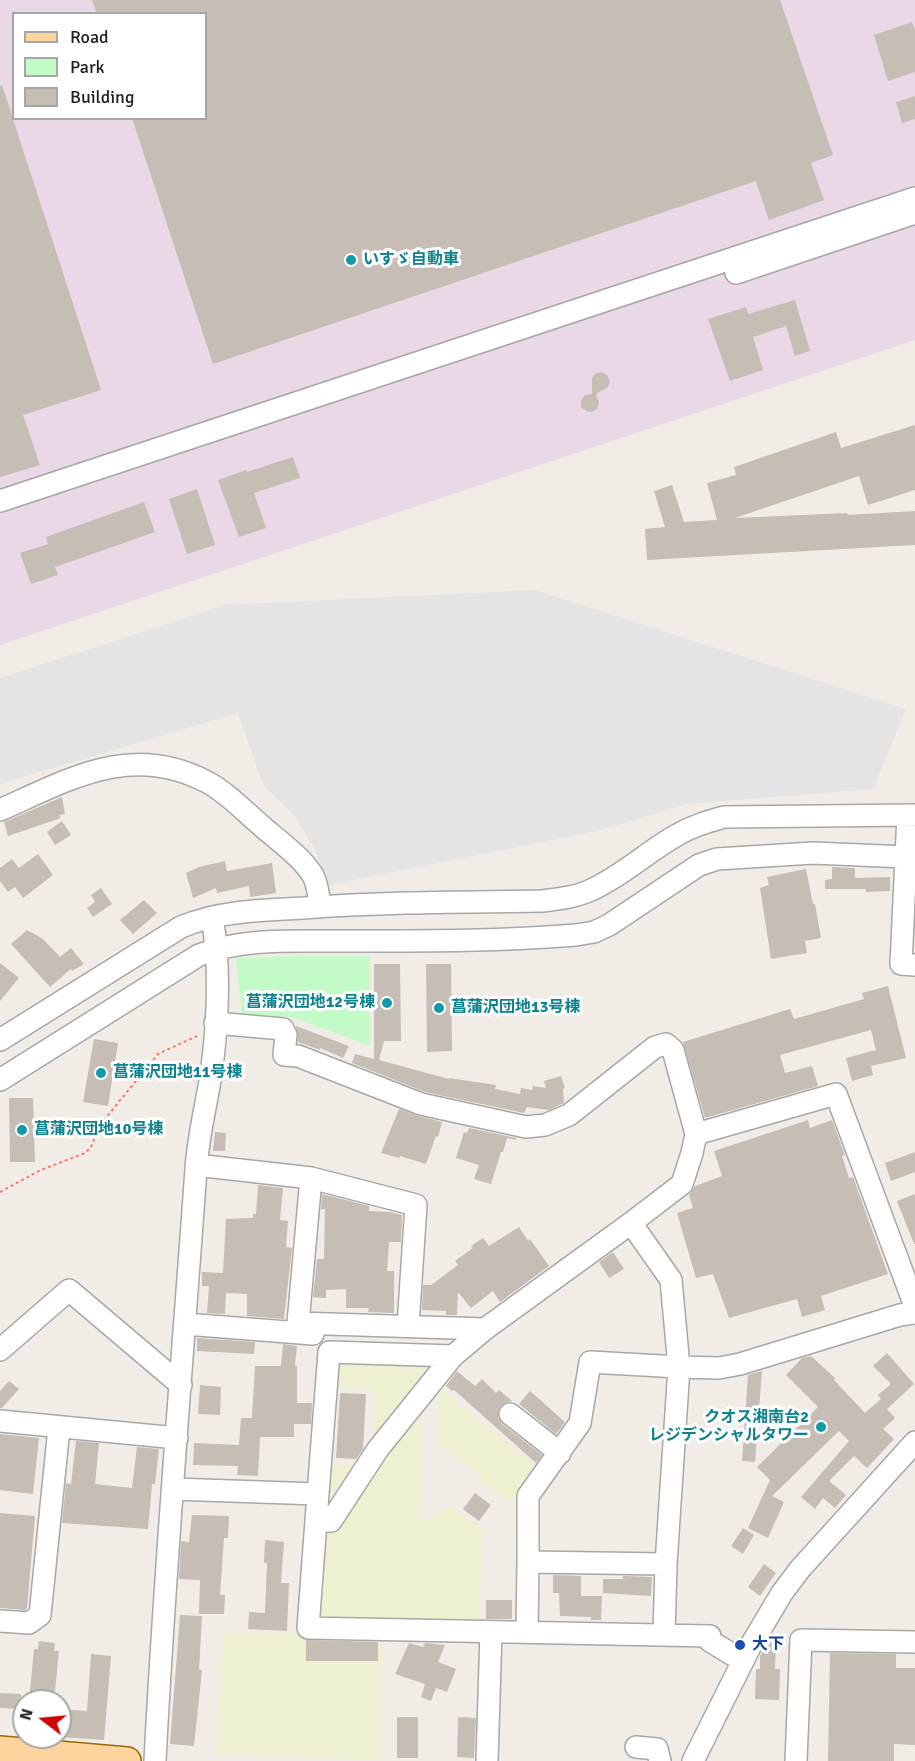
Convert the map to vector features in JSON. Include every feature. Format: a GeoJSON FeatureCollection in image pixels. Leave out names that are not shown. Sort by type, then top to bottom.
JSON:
{"type":"FeatureCollection","features":[{"type":"Feature","properties":{"kind":"main road"},"geometry":{"type":"LineString","coordinates":[[0,1750],[127,1761]]}},
{"type":"Feature","properties":{"kind":"street"},"geometry":{"type":"LineString","coordinates":[[0,501],[915,198]]}},
{"type":"Feature","properties":{"kind":"street"},"geometry":{"type":"LineString","coordinates":[[0,515],[915,213]]}},
{"type":"Feature","properties":{"kind":"street"},"geometry":{"type":"LineString","coordinates":[[0,810],[85,772],[115,766],[143,764],[163,766],[183,772],[209,783],[228,797],[299,860],[315,879],[320,907]]}},
{"type":"Feature","properties":{"kind":"street"},"geometry":{"type":"LineString","coordinates":[[0,1040],[181,927],[199,919],[257,911],[320,907],[392,903],[542,901],[567,898],[590,891],[614,878],[676,836],[700,824],[724,817],[912,815],[906,857],[901,964],[915,965]]}},
{"type":"Feature","properties":{"kind":"street"},"geometry":{"type":"LineString","coordinates":[[0,1080],[199,955],[218,948],[293,942],[407,941],[576,935],[594,932],[609,925],[699,865],[717,859],[813,853],[906,857]]}},
{"type":"Feature","properties":{"kind":"street"},"geometry":{"type":"LineString","coordinates":[[155,1761],[163,1609],[196,1165],[211,1074],[207,1030],[218,948],[212,917]]}},
{"type":"Feature","properties":{"kind":"street"},"geometry":{"type":"LineString","coordinates":[[207,1030],[283,1029],[286,1035],[284,1055],[298,1056],[421,1104],[526,1127],[545,1125],[569,1115],[655,1047],[666,1044],[673,1050],[696,1134],[693,1153],[682,1184],[484,1329],[459,1351],[378,1449],[332,1521],[315,1521]]}},
{"type":"Feature","properties":{"kind":"street"},"geometry":{"type":"LineString","coordinates":[[696,1134],[836,1095],[915,1306]]}},
{"type":"Feature","properties":{"kind":"street"},"geometry":{"type":"LineString","coordinates":[[196,1165],[311,1178],[416,1205],[408,1326]]}},
{"type":"Feature","properties":{"kind":"street"},"geometry":{"type":"LineString","coordinates":[[311,1178],[298,1323],[484,1329]]}},
{"type":"Feature","properties":{"kind":"street"},"geometry":{"type":"LineString","coordinates":[[631,1223],[671,1280],[679,1367],[666,1564],[664,1635]]}},
{"type":"Feature","properties":{"kind":"street"},"geometry":{"type":"LineString","coordinates":[[0,1350],[69,1290],[181,1385]]}},
{"type":"Feature","properties":{"kind":"street"},"geometry":{"type":"LineString","coordinates":[[527,1632],[528,1496],[580,1423],[590,1362],[711,1368],[740,1364],[900,1315],[915,1313]]}},
{"type":"Feature","properties":{"kind":"street"},"geometry":{"type":"LineString","coordinates":[[185,1324],[459,1351]]}},
{"type":"Feature","properties":{"kind":"street"},"geometry":{"type":"LineString","coordinates":[[459,1351],[329,1352],[308,1628],[710,1636],[710,1641],[743,1661]]}},
{"type":"Feature","properties":{"kind":"street"},"geometry":{"type":"LineString","coordinates":[[510,1414],[560,1453]]}},
{"type":"Feature","properties":{"kind":"street"},"geometry":{"type":"LineString","coordinates":[[0,1421],[177,1438]]}},
{"type":"Feature","properties":{"kind":"street"},"geometry":{"type":"LineString","coordinates":[[0,1621],[29,1623],[40,1615],[59,1428]]}},
{"type":"Feature","properties":{"kind":"street"},"geometry":{"type":"LineString","coordinates":[[693,1761],[743,1661],[782,1593],[915,1442]]}},
{"type":"Feature","properties":{"kind":"street"},"geometry":{"type":"LineString","coordinates":[[173,1489],[318,1494]]}},
{"type":"Feature","properties":{"kind":"street"},"geometry":{"type":"LineString","coordinates":[[528,1562],[666,1564]]}},
{"type":"Feature","properties":{"kind":"street"},"geometry":{"type":"LineString","coordinates":[[488,1761],[492,1632]]}},
{"type":"Feature","properties":{"kind":"street"},"geometry":{"type":"LineString","coordinates":[[796,1761],[801,1640],[915,1642]]}},
{"type":"Feature","properties":{"kind":"street"},"geometry":{"type":"LineString","coordinates":[[636,1747],[657,1749],[660,1761]]}},
{"type":"Feature","properties":{"kind":"path"},"geometry":{"type":"LineString","coordinates":[[0,1192],[41,1170],[85,1153],[91,1147],[100,1125],[158,1053],[207,1030]]}},
{"type":"Feature","properties":{"kind":"shaded area"},"geometry":{"type":"Polygon","coordinates":[[[0,0],[915,0],[915,340],[0,645],[0,0]]]}},
{"type":"Feature","properties":{"kind":"shaded area"},"geometry":{"type":"Polygon","coordinates":[[[535,590],[906,709],[873,789],[687,804],[597,831],[329,885],[314,848],[295,816],[263,785],[238,713],[0,784],[0,678],[225,605],[535,590]]]}},
{"type":"Feature","properties":{"kind":"green space"},"geometry":{"type":"Polygon","coordinates":[[[370,956],[370,1046],[292,1017],[242,1014],[236,958],[370,956]]]}},
{"type":"Feature","properties":{"kind":"green space"},"geometry":{"type":"Polygon","coordinates":[[[332,1356],[436,1361],[423,1375],[420,1523],[450,1506],[483,1528],[478,1621],[319,1621],[324,1466],[374,1465],[374,1389],[328,1388],[332,1356]]]}},
{"type":"Feature","properties":{"kind":"green space"},"geometry":{"type":"Polygon","coordinates":[[[438,1387],[538,1468],[515,1504],[479,1481],[482,1475],[440,1444],[438,1387]]]}},
{"type":"Feature","properties":{"kind":"green space"},"geometry":{"type":"Polygon","coordinates":[[[222,1633],[381,1636],[379,1760],[216,1753],[222,1633]]]}},
{"type":"Feature","properties":{"kind":"building","name":"いすゞ自動車"},"geometry":{"type":"Polygon","coordinates":[[[92,0],[780,0],[833,155],[811,163],[824,200],[769,220],[756,181],[213,364],[133,120],[207,120],[207,12],[96,12],[92,0]]]}},
{"type":"Feature","properties":{"kind":"building"},"geometry":{"type":"Polygon","coordinates":[[[912,22],[915,30],[915,72],[888,81],[874,35],[912,22]]]}},
{"type":"Feature","properties":{"kind":"building"},"geometry":{"type":"Polygon","coordinates":[[[2,85],[101,390],[23,415],[40,465],[0,477],[0,86],[2,85]]]}},
{"type":"Feature","properties":{"kind":"building"},"geometry":{"type":"Polygon","coordinates":[[[915,96],[915,119],[902,123],[896,102],[915,96]]]}},
{"type":"Feature","properties":{"kind":"building"},"geometry":{"type":"Polygon","coordinates":[[[795,300],[810,351],[795,356],[786,326],[753,337],[763,370],[730,381],[708,319],[746,307],[748,314],[795,300]]]}},
{"type":"Feature","properties":{"kind":"building"},"geometry":{"type":"Polygon","coordinates":[[[602,372],[610,381],[608,387],[596,394],[599,403],[597,409],[592,412],[586,411],[581,407],[581,400],[585,395],[592,394],[592,378],[596,373],[602,372]]]}},
{"type":"Feature","properties":{"kind":"building"},"geometry":{"type":"Polygon","coordinates":[[[915,425],[915,490],[868,505],[859,476],[735,518],[915,511],[915,545],[647,560],[645,529],[665,527],[654,491],[672,485],[684,522],[717,520],[707,483],[736,475],[734,467],[836,432],[841,448],[915,425]]]}},
{"type":"Feature","properties":{"kind":"building"},"geometry":{"type":"Polygon","coordinates":[[[293,457],[300,478],[254,493],[266,528],[239,537],[218,480],[293,457]]]}},
{"type":"Feature","properties":{"kind":"building"},"geometry":{"type":"Polygon","coordinates":[[[197,489],[215,545],[187,554],[169,499],[197,489]]]}},
{"type":"Feature","properties":{"kind":"building"},"geometry":{"type":"Polygon","coordinates":[[[144,502],[155,532],[55,567],[58,575],[31,584],[20,553],[48,544],[46,537],[144,502]]]}},
{"type":"Feature","properties":{"kind":"building"},"geometry":{"type":"Polygon","coordinates":[[[62,797],[65,814],[59,815],[61,818],[8,836],[4,822],[62,797]]]}},
{"type":"Feature","properties":{"kind":"building"},"geometry":{"type":"Polygon","coordinates":[[[62,821],[71,835],[55,845],[47,832],[62,821]]]}},
{"type":"Feature","properties":{"kind":"building"},"geometry":{"type":"Polygon","coordinates":[[[38,854],[53,875],[23,898],[15,887],[8,892],[0,881],[0,868],[12,859],[19,868],[38,854]]]}},
{"type":"Feature","properties":{"kind":"building"},"geometry":{"type":"Polygon","coordinates":[[[225,861],[227,871],[272,863],[276,893],[250,897],[249,886],[217,893],[216,888],[193,898],[186,873],[199,867],[225,861]]]}},
{"type":"Feature","properties":{"kind":"building"},"geometry":{"type":"Polygon","coordinates":[[[832,867],[855,868],[855,878],[890,877],[890,891],[825,889],[825,880],[832,879],[832,867]]]}},
{"type":"Feature","properties":{"kind":"building"},"geometry":{"type":"Polygon","coordinates":[[[806,869],[821,938],[805,941],[807,953],[771,959],[760,888],[769,885],[767,877],[806,869]]]}},
{"type":"Feature","properties":{"kind":"building"},"geometry":{"type":"Polygon","coordinates":[[[101,888],[112,904],[93,917],[87,908],[95,902],[91,895],[101,888]]]}},
{"type":"Feature","properties":{"kind":"building"},"geometry":{"type":"Polygon","coordinates":[[[144,900],[157,913],[133,934],[120,920],[144,900]]]}},
{"type":"Feature","properties":{"kind":"building"},"geometry":{"type":"Polygon","coordinates":[[[27,930],[43,939],[60,957],[71,948],[84,964],[72,971],[71,969],[50,987],[11,944],[27,930]]]}},
{"type":"Feature","properties":{"kind":"building"},"geometry":{"type":"Polygon","coordinates":[[[0,963],[19,978],[0,1001],[0,963]]]}},
{"type":"Feature","properties":{"kind":"building"},"geometry":{"type":"Polygon","coordinates":[[[374,964],[400,964],[401,1041],[384,1041],[379,1060],[449,1079],[496,1085],[495,1089],[520,1094],[521,1088],[532,1090],[533,1086],[546,1088],[544,1081],[561,1076],[565,1088],[563,1089],[564,1103],[549,1110],[527,1107],[524,1113],[425,1092],[352,1063],[355,1054],[374,1059],[374,964]]]}},
{"type":"Feature","properties":{"kind":"building","name":"菖蒲沢団地13号棟"},"geometry":{"type":"Polygon","coordinates":[[[426,964],[451,964],[452,1051],[427,1052],[426,964]]]}},
{"type":"Feature","properties":{"kind":"building"},"geometry":{"type":"Polygon","coordinates":[[[888,986],[906,1058],[871,1066],[873,1075],[852,1081],[846,1058],[876,1050],[871,1030],[780,1055],[785,1073],[812,1066],[818,1086],[705,1118],[683,1042],[790,1009],[794,1019],[864,999],[862,993],[888,986]]]}},
{"type":"Feature","properties":{"kind":"building"},"geometry":{"type":"Polygon","coordinates":[[[296,1026],[349,1046],[343,1058],[298,1042],[296,1026]]]}},
{"type":"Feature","properties":{"kind":"building","name":"菖蒲沢団地11号棟"},"geometry":{"type":"Polygon","coordinates":[[[94,1039],[118,1043],[108,1106],[83,1102],[94,1039]]]}},
{"type":"Feature","properties":{"kind":"building","name":"菖蒲沢団地10号棟"},"geometry":{"type":"Polygon","coordinates":[[[9,1098],[33,1098],[35,1162],[10,1162],[9,1098]]]}},
{"type":"Feature","properties":{"kind":"building"},"geometry":{"type":"Polygon","coordinates":[[[399,1109],[442,1122],[426,1164],[381,1153],[399,1109]]]}},
{"type":"Feature","properties":{"kind":"building"},"geometry":{"type":"Polygon","coordinates":[[[808,1120],[810,1128],[832,1120],[845,1155],[842,1156],[849,1178],[853,1177],[888,1274],[821,1296],[825,1310],[802,1317],[797,1299],[729,1318],[713,1274],[696,1278],[677,1213],[693,1208],[689,1195],[695,1186],[722,1176],[714,1151],[808,1120]]]}},
{"type":"Feature","properties":{"kind":"building"},"geometry":{"type":"Polygon","coordinates":[[[469,1128],[516,1138],[516,1140],[507,1138],[491,1184],[474,1179],[479,1165],[456,1158],[464,1132],[467,1133],[469,1128]]]}},
{"type":"Feature","properties":{"kind":"building"},"geometry":{"type":"Polygon","coordinates":[[[215,1132],[226,1133],[225,1151],[213,1151],[215,1132]]]}},
{"type":"Feature","properties":{"kind":"building"},"geometry":{"type":"Polygon","coordinates":[[[915,1152],[915,1172],[891,1181],[885,1163],[915,1152]]]}},
{"type":"Feature","properties":{"kind":"building"},"geometry":{"type":"Polygon","coordinates":[[[258,1185],[283,1188],[280,1220],[288,1221],[286,1247],[292,1248],[284,1319],[247,1316],[247,1294],[226,1293],[225,1314],[207,1313],[209,1286],[202,1286],[202,1272],[223,1273],[226,1219],[253,1218],[253,1214],[256,1214],[258,1185]]]}},
{"type":"Feature","properties":{"kind":"building"},"geometry":{"type":"Polygon","coordinates":[[[322,1194],[369,1206],[369,1211],[402,1215],[401,1242],[389,1242],[387,1271],[394,1271],[394,1313],[368,1312],[369,1308],[346,1308],[346,1289],[326,1290],[326,1298],[313,1297],[317,1259],[324,1259],[325,1209],[321,1209],[322,1194]]]}},
{"type":"Feature","properties":{"kind":"building"},"geometry":{"type":"Polygon","coordinates":[[[915,1194],[915,1244],[914,1244],[897,1201],[915,1194]]]}},
{"type":"Feature","properties":{"kind":"building"},"geometry":{"type":"Polygon","coordinates":[[[519,1227],[549,1266],[500,1302],[493,1291],[471,1308],[458,1292],[457,1315],[446,1315],[446,1311],[422,1310],[423,1285],[431,1285],[458,1265],[455,1261],[483,1238],[489,1246],[519,1227]]]}},
{"type":"Feature","properties":{"kind":"building"},"geometry":{"type":"Polygon","coordinates":[[[613,1252],[624,1269],[609,1278],[599,1262],[613,1252]]]}},
{"type":"Feature","properties":{"kind":"building"},"geometry":{"type":"Polygon","coordinates":[[[197,1338],[255,1342],[254,1354],[197,1351],[197,1338]]]}},
{"type":"Feature","properties":{"kind":"building"},"geometry":{"type":"Polygon","coordinates":[[[283,1344],[297,1346],[295,1366],[297,1366],[297,1403],[312,1403],[311,1424],[294,1424],[294,1437],[260,1437],[258,1476],[237,1475],[238,1466],[193,1465],[194,1443],[239,1445],[241,1418],[252,1418],[255,1366],[281,1366],[283,1344]]]}},
{"type":"Feature","properties":{"kind":"building"},"geometry":{"type":"Polygon","coordinates":[[[887,1353],[914,1384],[887,1409],[895,1418],[883,1429],[894,1439],[867,1468],[854,1456],[829,1481],[846,1495],[835,1508],[823,1498],[815,1509],[801,1497],[849,1441],[839,1431],[772,1496],[784,1502],[768,1538],[748,1528],[770,1480],[757,1467],[818,1407],[786,1375],[802,1358],[811,1356],[835,1378],[834,1380],[865,1413],[881,1399],[878,1395],[891,1384],[873,1366],[887,1353]]]}},
{"type":"Feature","properties":{"kind":"building"},"geometry":{"type":"Polygon","coordinates":[[[457,1371],[475,1386],[482,1379],[496,1393],[499,1390],[512,1401],[500,1406],[498,1418],[502,1424],[542,1455],[536,1463],[454,1390],[446,1386],[457,1371]]]}},
{"type":"Feature","properties":{"kind":"building"},"geometry":{"type":"Polygon","coordinates":[[[762,1371],[755,1462],[742,1461],[748,1375],[762,1371]]]}},
{"type":"Feature","properties":{"kind":"building"},"geometry":{"type":"Polygon","coordinates":[[[9,1381],[19,1389],[0,1408],[0,1391],[9,1381]]]}},
{"type":"Feature","properties":{"kind":"building"},"geometry":{"type":"Polygon","coordinates":[[[200,1385],[221,1387],[220,1415],[198,1414],[200,1385]]]}},
{"type":"Feature","properties":{"kind":"building"},"geometry":{"type":"Polygon","coordinates":[[[530,1391],[565,1422],[556,1434],[519,1404],[530,1391]]]}},
{"type":"Feature","properties":{"kind":"building"},"geometry":{"type":"Polygon","coordinates":[[[340,1393],[366,1394],[363,1449],[356,1459],[336,1458],[340,1393]]]}},
{"type":"Feature","properties":{"kind":"building"},"geometry":{"type":"Polygon","coordinates":[[[0,1434],[39,1438],[33,1494],[0,1490],[0,1434]]]}},
{"type":"Feature","properties":{"kind":"building"},"geometry":{"type":"Polygon","coordinates":[[[76,1441],[99,1443],[95,1484],[132,1488],[137,1447],[159,1449],[155,1484],[152,1484],[148,1529],[62,1523],[66,1483],[71,1484],[76,1441]]]}},
{"type":"Feature","properties":{"kind":"building"},"geometry":{"type":"Polygon","coordinates":[[[475,1493],[491,1505],[479,1521],[463,1509],[475,1493]]]}},
{"type":"Feature","properties":{"kind":"building"},"geometry":{"type":"Polygon","coordinates":[[[0,1513],[35,1516],[25,1610],[0,1608],[0,1513]]]}},
{"type":"Feature","properties":{"kind":"building"},"geometry":{"type":"Polygon","coordinates":[[[192,1515],[229,1516],[228,1538],[224,1538],[220,1595],[225,1595],[224,1614],[199,1614],[200,1580],[179,1579],[181,1541],[189,1542],[192,1515]]]}},
{"type":"Feature","properties":{"kind":"building"},"geometry":{"type":"Polygon","coordinates":[[[743,1528],[754,1535],[743,1554],[731,1546],[743,1528]]]}},
{"type":"Feature","properties":{"kind":"building"},"geometry":{"type":"Polygon","coordinates":[[[265,1540],[284,1542],[281,1583],[289,1583],[287,1631],[248,1629],[249,1612],[265,1613],[267,1563],[264,1563],[265,1540]]]}},
{"type":"Feature","properties":{"kind":"building"},"geometry":{"type":"Polygon","coordinates":[[[764,1564],[776,1573],[760,1596],[748,1587],[764,1564]]]}},
{"type":"Feature","properties":{"kind":"building"},"geometry":{"type":"Polygon","coordinates":[[[553,1575],[581,1576],[581,1596],[602,1596],[601,1620],[591,1620],[591,1617],[560,1616],[559,1593],[553,1593],[553,1575]]]}},
{"type":"Feature","properties":{"kind":"building"},"geometry":{"type":"Polygon","coordinates":[[[623,1576],[652,1577],[651,1596],[603,1593],[603,1579],[623,1579],[623,1576]]]}},
{"type":"Feature","properties":{"kind":"building"},"geometry":{"type":"Polygon","coordinates":[[[486,1600],[512,1600],[512,1619],[486,1619],[486,1600]]]}},
{"type":"Feature","properties":{"kind":"building"},"geometry":{"type":"Polygon","coordinates":[[[180,1615],[202,1616],[199,1670],[202,1670],[194,1746],[170,1744],[180,1615]]]}},
{"type":"Feature","properties":{"kind":"building"},"geometry":{"type":"Polygon","coordinates":[[[306,1640],[378,1642],[378,1661],[306,1661],[306,1640]]]}},
{"type":"Feature","properties":{"kind":"building"},"geometry":{"type":"Polygon","coordinates":[[[39,1641],[55,1643],[54,1651],[59,1651],[55,1689],[30,1689],[34,1649],[38,1649],[39,1641]]]}},
{"type":"Feature","properties":{"kind":"building"},"geometry":{"type":"Polygon","coordinates":[[[768,1642],[776,1642],[775,1669],[780,1669],[779,1700],[755,1699],[756,1669],[760,1669],[760,1656],[768,1642]]]}},
{"type":"Feature","properties":{"kind":"building"},"geometry":{"type":"Polygon","coordinates":[[[409,1643],[423,1647],[425,1643],[445,1645],[438,1662],[456,1669],[447,1692],[436,1688],[431,1701],[421,1697],[425,1684],[395,1674],[409,1643]]]}},
{"type":"Feature","properties":{"kind":"building"},"geometry":{"type":"Polygon","coordinates":[[[830,1653],[896,1654],[896,1668],[915,1668],[915,1745],[894,1744],[894,1761],[828,1761],[830,1653]]]}},
{"type":"Feature","properties":{"kind":"building"},"geometry":{"type":"Polygon","coordinates":[[[91,1654],[111,1656],[104,1740],[72,1738],[72,1710],[87,1711],[91,1654]]]}},
{"type":"Feature","properties":{"kind":"building"},"geometry":{"type":"Polygon","coordinates":[[[0,1693],[12,1694],[12,1709],[0,1708],[0,1693]]]}},
{"type":"Feature","properties":{"kind":"building"},"geometry":{"type":"Polygon","coordinates":[[[397,1717],[418,1717],[418,1758],[397,1758],[397,1717]]]}},
{"type":"Feature","properties":{"kind":"building"},"geometry":{"type":"Polygon","coordinates":[[[458,1717],[476,1718],[474,1758],[457,1757],[458,1717]]]}},
{"type":"Feature","properties":{"kind":"place","name":"いすゞ自動車"},"geometry":{"type":"Point","coordinates":[351,260]}},
{"type":"Feature","properties":{"kind":"place","name":"菖蒲沢団地12号棟"},"geometry":{"type":"Point","coordinates":[387,1003]}},
{"type":"Feature","properties":{"kind":"place","name":"菖蒲沢団地13号棟"},"geometry":{"type":"Point","coordinates":[439,1008]}},
{"type":"Feature","properties":{"kind":"place","name":"菖蒲沢団地11号棟"},"geometry":{"type":"Point","coordinates":[101,1073]}},
{"type":"Feature","properties":{"kind":"place","name":"菖蒲沢団地10号棟"},"geometry":{"type":"Point","coordinates":[22,1130]}},
{"type":"Feature","properties":{"kind":"place","name":"クオス湘南台2 レジデンシャルタワー"},"geometry":{"type":"Point","coordinates":[821,1427]}},
{"type":"Feature","properties":{"kind":"place","name":"大下"},"geometry":{"type":"Point","coordinates":[740,1645]}}]}
